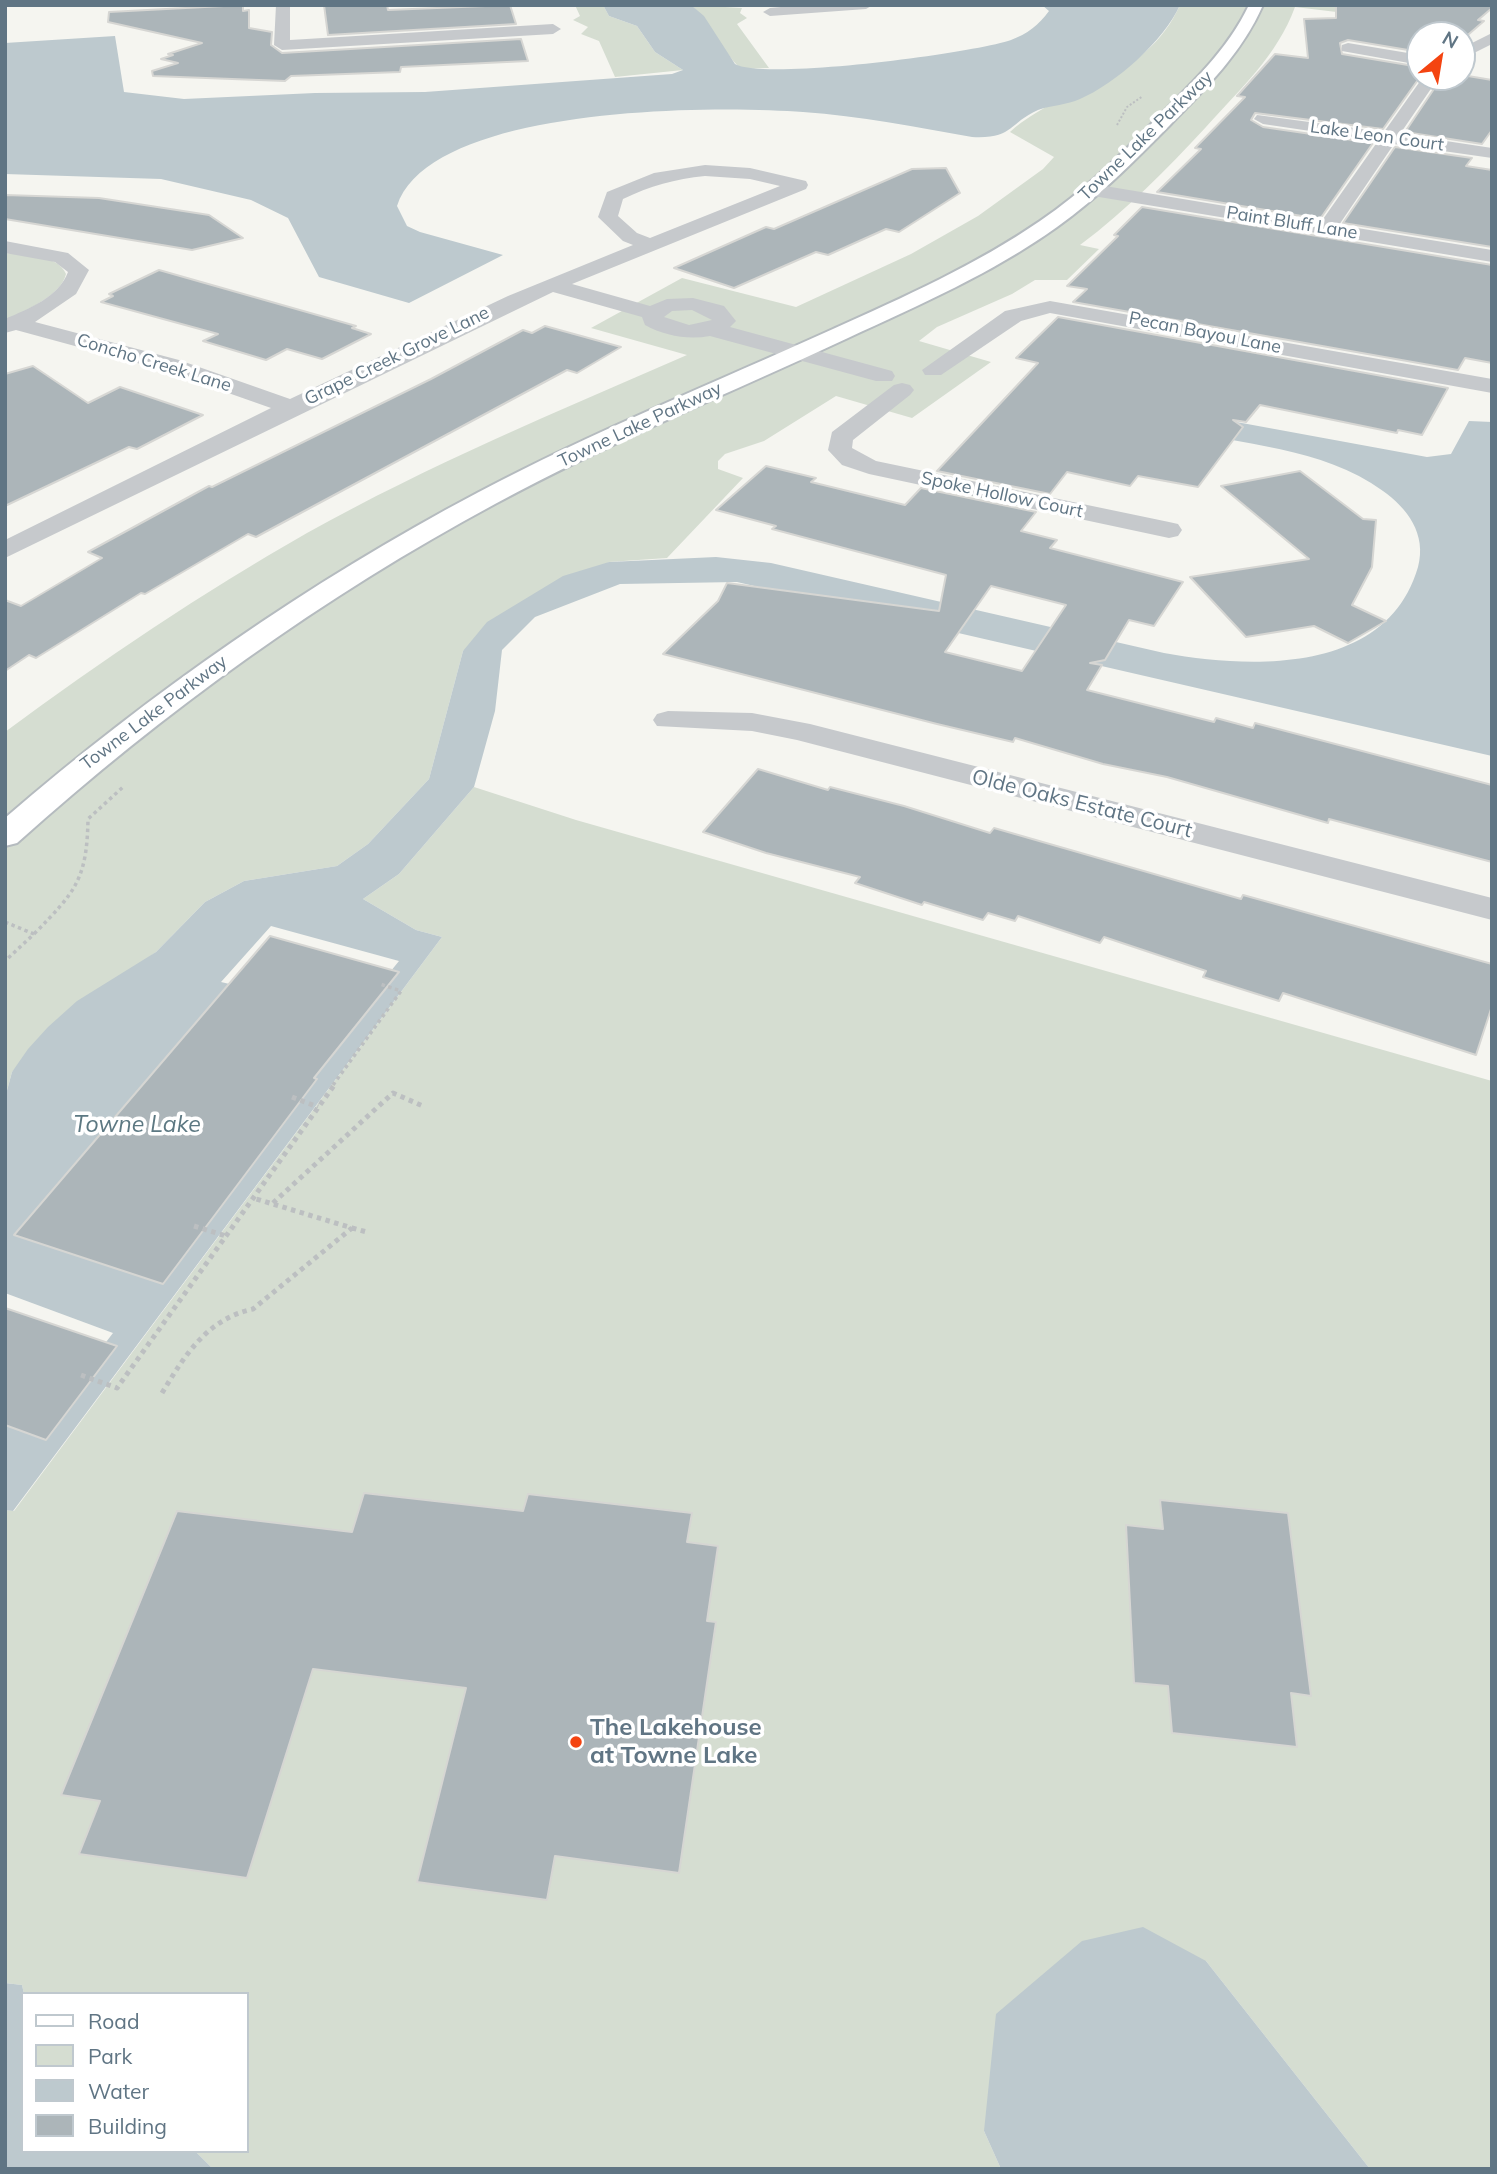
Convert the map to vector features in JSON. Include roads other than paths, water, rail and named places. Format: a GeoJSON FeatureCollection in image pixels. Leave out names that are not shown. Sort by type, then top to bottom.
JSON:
{"type":"FeatureCollection","features":[{"type":"Feature","properties":{"kind":"street"},"geometry":{"type":"LineString","coordinates":[[283,5],[282,45],[553,29]]}},
{"type":"Feature","properties":{"kind":"street"},"geometry":{"type":"LineString","coordinates":[[770,12],[866,5]]}},
{"type":"Feature","properties":{"kind":"street","name":"Towne Lake Parkway"},"geometry":{"type":"LineString","coordinates":[[5,836],[105,747],[246,644],[369,564],[487,498],[806,349],[999,255],[1038,231],[1093,190],[1216,68],[1246,26],[1256,5]]}},
{"type":"Feature","properties":{"kind":"street"},"geometry":{"type":"LineString","coordinates":[[1476,52],[1492,38]]}},
{"type":"Feature","properties":{"kind":"street"},"geometry":{"type":"LineString","coordinates":[[1348,48],[1406,58]]}},
{"type":"Feature","properties":{"kind":"street"},"geometry":{"type":"LineString","coordinates":[[1326,229],[1421,91]]}},
{"type":"Feature","properties":{"kind":"street","name":"Lake Leon Court"},"geometry":{"type":"LineString","coordinates":[[1263,119],[1492,153]]}},
{"type":"Feature","properties":{"kind":"street","name":"Grape Creek Grove Lane"},"geometry":{"type":"LineString","coordinates":[[5,550],[292,408],[559,282],[799,185],[732,170],[695,170],[646,180],[614,196],[608,217],[629,237],[650,245]]}},
{"type":"Feature","properties":{"kind":"street","name":"Paint Bluff Lane"},"geometry":{"type":"LineString","coordinates":[[1093,190],[1492,256]]}},
{"type":"Feature","properties":{"kind":"street"},"geometry":{"type":"LineString","coordinates":[[5,247],[61,257],[79,270],[74,282],[64,292],[10,325]]}},
{"type":"Feature","properties":{"kind":"street"},"geometry":{"type":"LineString","coordinates":[[559,282],[660,309],[708,307],[723,317],[718,325],[905,373]]}},
{"type":"Feature","properties":{"kind":"street","name":"Pecan Bayou Lane"},"geometry":{"type":"LineString","coordinates":[[840,450],[841,437],[905,373],[1013,316],[1050,307],[1079,310],[1492,386]]}},
{"type":"Feature","properties":{"kind":"street","name":"Concho Creek Lane"},"geometry":{"type":"LineString","coordinates":[[10,325],[171,365],[292,408]]}},
{"type":"Feature","properties":{"kind":"street","name":"Spoke Hollow Court"},"geometry":{"type":"LineString","coordinates":[[840,450],[851,460],[880,470],[1169,530]]}},
{"type":"Feature","properties":{"kind":"street","name":"Olde Oaks Estate Court"},"geometry":{"type":"LineString","coordinates":[[668,720],[752,722],[799,731],[1492,909]]}},
{"type":"Feature","properties":{"kind":"water"},"geometry":{"type":"Polygon","coordinates":[[[603,5],[691,5],[704,16],[735,64],[785,69],[915,58],[1011,40],[1041,21],[1049,11],[1042,5],[1180,5],[1173,19],[1151,47],[1108,83],[1075,101],[1038,110],[996,136],[972,137],[824,114],[707,110],[579,118],[516,130],[462,148],[420,173],[397,206],[407,226],[503,255],[409,303],[319,277],[288,218],[251,200],[161,179],[5,174],[5,43],[115,36],[124,92],[184,99],[315,93],[425,92],[672,74],[683,70],[655,52],[637,26],[609,16],[603,5]]]}},
{"type":"Feature","properties":{"kind":"water","name":"Towne Lake"},"geometry":{"type":"Polygon","coordinates":[[[1024,383],[1427,457],[1451,454],[1469,421],[1492,422],[1492,756],[737,582],[620,584],[535,617],[502,650],[495,711],[474,787],[399,874],[363,899],[416,930],[442,937],[13,1511],[5,1510],[5,1098],[12,1072],[48,1027],[77,1001],[156,952],[205,902],[244,881],[337,866],[368,844],[429,779],[463,651],[487,622],[563,576],[609,562],[716,557],[771,563],[1164,653],[1237,661],[1275,661],[1313,656],[1347,645],[1378,628],[1402,602],[1418,567],[1420,544],[1417,533],[1400,505],[1359,476],[1307,456],[1171,427],[1024,383]]]}},
{"type":"Feature","properties":{"kind":"water"},"geometry":{"type":"Polygon","coordinates":[[[1143,1927],[1206,1961],[1370,2169],[1001,2169],[984,2131],[996,2014],[1082,1941],[1143,1927]]]}},
{"type":"Feature","properties":{"kind":"water"},"geometry":{"type":"Polygon","coordinates":[[[5,1983],[22,1985],[24,1992],[21,1992],[21,2153],[197,2153],[213,2169],[5,2169],[5,1983]]]}},
{"type":"Feature","properties":{"kind":"place","name":"The Lakehouse at Towne Lake"},"geometry":{"type":"Point","coordinates":[576,1742]}}]}
